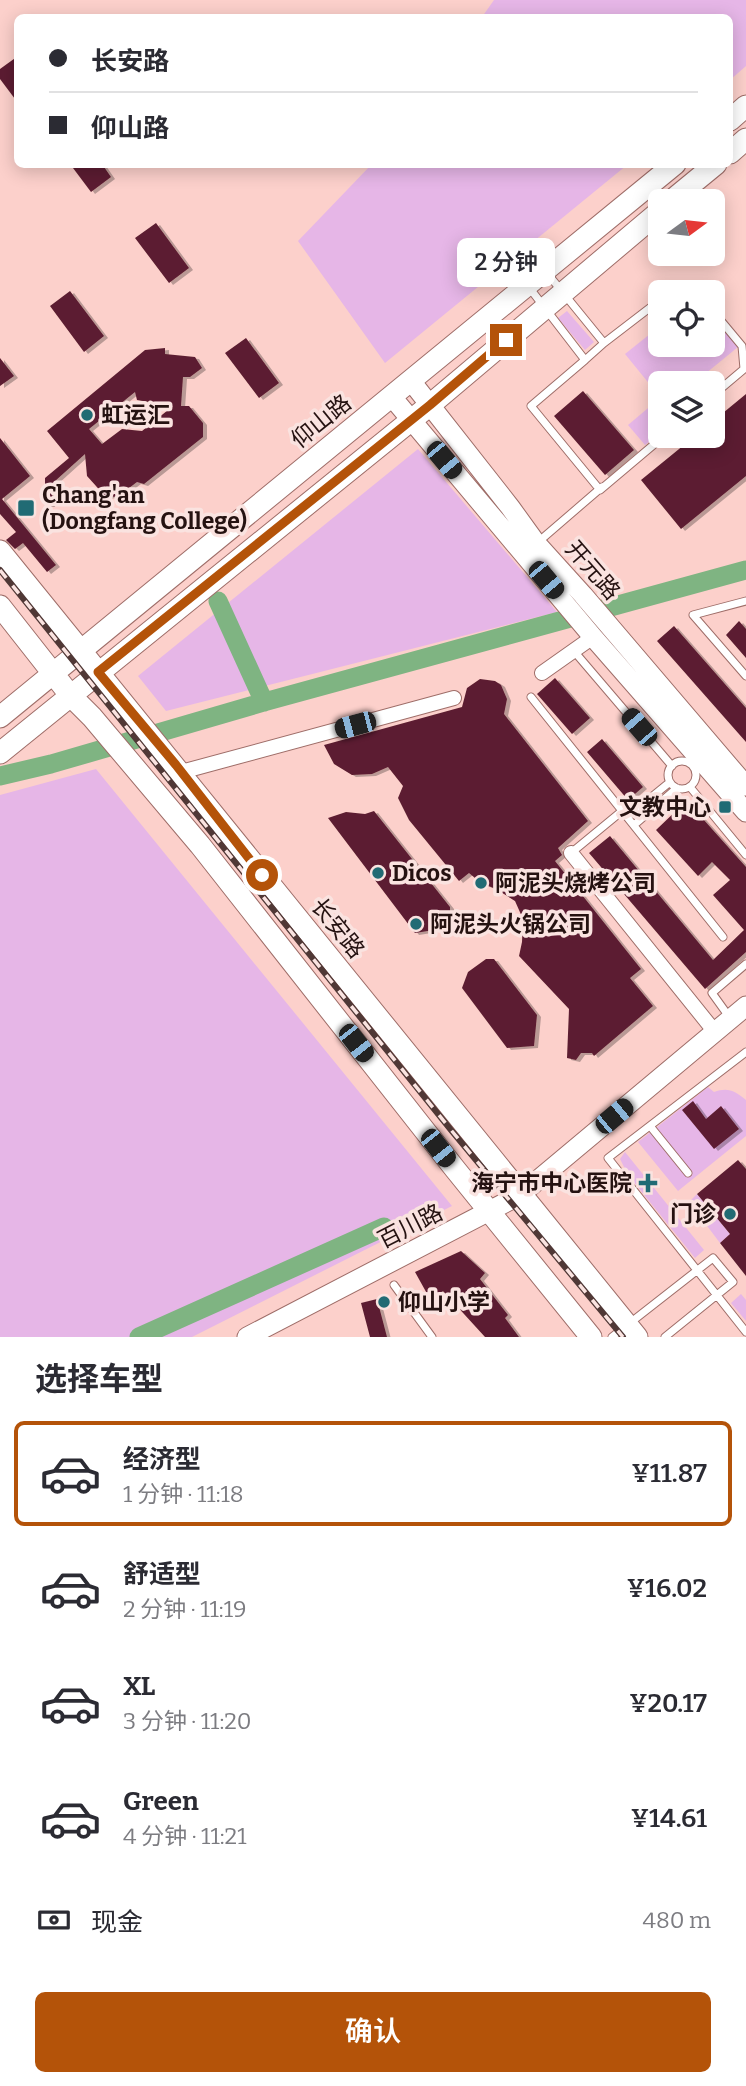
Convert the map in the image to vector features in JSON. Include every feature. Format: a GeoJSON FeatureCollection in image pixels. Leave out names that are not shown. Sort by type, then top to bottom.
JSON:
{"type":"FeatureCollection","features":[{"type":"Feature","properties":{"kind":"main road","name":"仰山路"},"geometry":{"type":"LineString","coordinates":[[0,717],[670,168]]}},
{"type":"Feature","properties":{"kind":"main road"},"geometry":{"type":"LineString","coordinates":[[686,189],[711,168]]}},
{"type":"Feature","properties":{"kind":"main road"},"geometry":{"type":"LineString","coordinates":[[0,753],[430,405],[648,221]]}},
{"type":"Feature","properties":{"kind":"main road","name":"开元路"},"geometry":{"type":"LineString","coordinates":[[411,381],[536,543],[583,595],[594,629],[696,763],[746,812]]}},
{"type":"Feature","properties":{"kind":"main road","name":"开元路"},"geometry":{"type":"LineString","coordinates":[[392,397],[562,600],[594,629],[746,786]]}},
{"type":"Feature","properties":{"kind":"main road","name":"长安路"},"geometry":{"type":"LineString","coordinates":[[0,551],[520,1195],[626,1333]]}},
{"type":"Feature","properties":{"kind":"main road"},"geometry":{"type":"LineString","coordinates":[[0,606],[52,673],[146,779],[455,1169],[592,1337]]}},
{"type":"Feature","properties":{"kind":"main road","name":"百川路"},"geometry":{"type":"LineString","coordinates":[[247,1337],[272,1331],[520,1195],[738,1012]]}},
{"type":"Feature","properties":{"kind":"street"},"geometry":{"type":"LineString","coordinates":[[542,673],[573,650],[594,629]]}},
{"type":"Feature","properties":{"kind":"street"},"geometry":{"type":"LineString","coordinates":[[178,769],[454,698]]}},
{"type":"Feature","properties":{"kind":"street"},"geometry":{"type":"LineString","coordinates":[[571,853],[715,1031]]}},
{"type":"Feature","properties":{"kind":"lane"},"geometry":{"type":"LineString","coordinates":[[545,271],[604,343]]}},
{"type":"Feature","properties":{"kind":"lane"},"geometry":{"type":"LineString","coordinates":[[528,285],[585,360]]}},
{"type":"Feature","properties":{"kind":"lane"},"geometry":{"type":"LineString","coordinates":[[603,487],[600,490],[531,407],[604,343],[648,309]]}},
{"type":"Feature","properties":{"kind":"lane"},"geometry":{"type":"LineString","coordinates":[[725,326],[742,346],[744,369],[725,385]]}},
{"type":"Feature","properties":{"kind":"lane"},"geometry":{"type":"LineString","coordinates":[[536,543],[650,448]]}},
{"type":"Feature","properties":{"kind":"lane"},"geometry":{"type":"LineString","coordinates":[[746,601],[693,615],[746,676]]}},
{"type":"Feature","properties":{"kind":"lane"},"geometry":{"type":"LineString","coordinates":[[573,650],[672,766]]}},
{"type":"Feature","properties":{"kind":"lane"},"geometry":{"type":"LineString","coordinates":[[531,698],[723,937]]}},
{"type":"Feature","properties":{"kind":"lane"},"geometry":{"type":"LineString","coordinates":[[677,788],[670,782],[668,774],[672,766],[684,762],[696,763],[690,786]]}},
{"type":"Feature","properties":{"kind":"lane"},"geometry":{"type":"LineString","coordinates":[[571,853],[670,782]]}},
{"type":"Feature","properties":{"kind":"lane"},"geometry":{"type":"LineString","coordinates":[[634,825],[677,788],[690,786]]}},
{"type":"Feature","properties":{"kind":"lane"},"geometry":{"type":"LineString","coordinates":[[690,786],[746,855]]}},
{"type":"Feature","properties":{"kind":"lane"},"geometry":{"type":"LineString","coordinates":[[738,1012],[712,993],[746,964]]}},
{"type":"Feature","properties":{"kind":"lane"},"geometry":{"type":"LineString","coordinates":[[746,1052],[608,1158],[746,1332]]}},
{"type":"Feature","properties":{"kind":"lane"},"geometry":{"type":"LineString","coordinates":[[650,1126],[688,1173]]}},
{"type":"Feature","properties":{"kind":"lane"},"geometry":{"type":"LineString","coordinates":[[626,1333],[713,1258],[733,1282],[665,1337]]}},
{"type":"Feature","properties":{"kind":"lane"},"geometry":{"type":"LineString","coordinates":[[394,1285],[432,1337]]}},
{"type":"Feature","properties":{"kind":"shaded area"},"geometry":{"type":"Polygon","coordinates":[[[494,0],[746,0],[746,66],[733,77],[733,14],[484,14],[494,0]]]}},
{"type":"Feature","properties":{"kind":"shaded area"},"geometry":{"type":"Polygon","coordinates":[[[368,168],[623,168],[385,363],[298,241],[368,168]]]}},
{"type":"Feature","properties":{"kind":"shaded area"},"geometry":{"type":"Polygon","coordinates":[[[567,311],[594,342],[585,350],[558,318],[567,311]]]}},
{"type":"Feature","properties":{"kind":"shaded area"},"geometry":{"type":"Polygon","coordinates":[[[725,331],[738,347],[709,371],[648,371],[648,382],[625,354],[648,336],[648,357],[725,357],[725,331]]]}},
{"type":"Feature","properties":{"kind":"shaded area"},"geometry":{"type":"Polygon","coordinates":[[[648,408],[648,443],[645,445],[628,425],[648,408]]]}},
{"type":"Feature","properties":{"kind":"shaded area"},"geometry":{"type":"Polygon","coordinates":[[[418,449],[557,612],[166,711],[138,676],[418,449]]]}},
{"type":"Feature","properties":{"kind":"shaded area"},"geometry":{"type":"Polygon","coordinates":[[[96,769],[452,1206],[192,1337],[0,1337],[0,795],[96,769]]]}},
{"type":"Feature","properties":{"kind":"shaded area"},"geometry":{"type":"Polygon","coordinates":[[[708,1087],[714,1092],[731,1091],[746,1100],[746,1136],[678,1191],[638,1142],[708,1087]]]}},
{"type":"Feature","properties":{"kind":"shaded area"},"geometry":{"type":"Polygon","coordinates":[[[625,1152],[704,1250],[695,1258],[628,1175],[620,1159],[625,1152]]]}},
{"type":"Feature","properties":{"kind":"shaded area"},"geometry":{"type":"Polygon","coordinates":[[[697,1194],[730,1234],[720,1243],[689,1202],[697,1194]]]}},
{"type":"Feature","properties":{"kind":"shaded area"},"geometry":{"type":"Polygon","coordinates":[[[741,1294],[746,1300],[746,1321],[731,1303],[741,1294]]]}},
{"type":"Feature","properties":{"kind":"building"},"geometry":{"type":"Polygon","coordinates":[[[14,59],[14,98],[0,79],[0,69],[14,59]]]}},
{"type":"Feature","properties":{"kind":"building"},"geometry":{"type":"Polygon","coordinates":[[[73,168],[105,168],[111,177],[91,192],[73,168]]]}},
{"type":"Feature","properties":{"kind":"building"},"geometry":{"type":"Polygon","coordinates":[[[156,223],[189,268],[169,283],[135,238],[156,223]]]}},
{"type":"Feature","properties":{"kind":"building"},"geometry":{"type":"Polygon","coordinates":[[[70,291],[104,336],[84,352],[50,306],[70,291]]]}},
{"type":"Feature","properties":{"kind":"building"},"geometry":{"type":"Polygon","coordinates":[[[246,338],[279,383],[259,398],[225,353],[246,338]]]}},
{"type":"Feature","properties":{"kind":"building","name":"虹运汇"},"geometry":{"type":"Polygon","coordinates":[[[165,348],[165,354],[195,357],[202,368],[190,377],[183,377],[181,406],[189,406],[203,423],[203,437],[144,484],[137,482],[117,497],[105,496],[87,476],[85,454],[54,482],[51,505],[45,505],[45,478],[69,458],[47,431],[145,350],[165,348]],[[135,392],[89,429],[102,444],[122,429],[142,431],[173,406],[137,400],[135,392]]]}},
{"type":"Feature","properties":{"kind":"building"},"geometry":{"type":"Polygon","coordinates":[[[0,358],[14,376],[0,386],[0,358]]]}},
{"type":"Feature","properties":{"kind":"building"},"geometry":{"type":"Polygon","coordinates":[[[583,391],[634,450],[605,475],[554,416],[583,391]]]}},
{"type":"Feature","properties":{"kind":"building"},"geometry":{"type":"Polygon","coordinates":[[[746,394],[746,476],[681,529],[641,480],[680,448],[725,448],[725,411],[746,394]]]}},
{"type":"Feature","properties":{"kind":"building","name":"Chang'an (Dongfang College)"},"geometry":{"type":"Polygon","coordinates":[[[0,438],[30,476],[2,499],[56,565],[47,572],[23,543],[15,549],[6,540],[16,532],[0,514],[0,438]]]}},
{"type":"Feature","properties":{"kind":"building"},"geometry":{"type":"Polygon","coordinates":[[[739,621],[746,629],[746,658],[726,635],[739,621]]]}},
{"type":"Feature","properties":{"kind":"building"},"geometry":{"type":"Polygon","coordinates":[[[674,626],[746,708],[746,742],[657,641],[674,626]]]}},
{"type":"Feature","properties":{"kind":"building"},"geometry":{"type":"Polygon","coordinates":[[[555,678],[590,718],[572,734],[537,694],[555,678]]]}},
{"type":"Feature","properties":{"kind":"building"},"geometry":{"type":"Polygon","coordinates":[[[480,679],[495,681],[501,685],[507,699],[504,714],[588,821],[558,848],[562,855],[555,861],[641,969],[630,978],[653,1006],[594,1056],[592,1053],[581,1053],[576,1060],[567,1058],[569,1009],[519,956],[523,919],[515,901],[481,883],[469,873],[459,881],[409,820],[398,798],[403,786],[388,767],[372,774],[352,775],[334,764],[324,745],[462,707],[467,688],[480,679]]]}},
{"type":"Feature","properties":{"kind":"building"},"geometry":{"type":"Polygon","coordinates":[[[602,739],[643,787],[628,800],[587,752],[602,739]]]}},
{"type":"Feature","properties":{"kind":"building"},"geometry":{"type":"Polygon","coordinates":[[[686,806],[695,810],[746,867],[746,952],[705,989],[589,853],[610,836],[713,960],[744,930],[713,895],[730,880],[712,862],[698,876],[656,830],[679,808],[686,806]]]}},
{"type":"Feature","properties":{"kind":"building"},"geometry":{"type":"Polygon","coordinates":[[[374,811],[450,907],[450,916],[434,930],[415,933],[328,818],[346,812],[365,814],[374,811]]]}},
{"type":"Feature","properties":{"kind":"building"},"geometry":{"type":"Polygon","coordinates":[[[486,959],[494,959],[537,1015],[534,1046],[507,1048],[462,988],[468,972],[486,959]]]}},
{"type":"Feature","properties":{"kind":"building"},"geometry":{"type":"Polygon","coordinates":[[[693,1101],[706,1119],[721,1106],[739,1129],[714,1149],[682,1110],[693,1101]]]}},
{"type":"Feature","properties":{"kind":"building","name":"门诊"},"geometry":{"type":"Polygon","coordinates":[[[738,1160],[746,1169],[746,1276],[720,1243],[730,1234],[697,1194],[738,1160]]]}},
{"type":"Feature","properties":{"kind":"building"},"geometry":{"type":"Polygon","coordinates":[[[461,1251],[485,1273],[480,1279],[508,1315],[505,1318],[519,1337],[485,1337],[443,1291],[430,1299],[415,1272],[461,1251]]]}},
{"type":"Feature","properties":{"kind":"building"},"geometry":{"type":"Polygon","coordinates":[[[377,1299],[387,1337],[370,1337],[361,1303],[377,1299]]]}},
{"type":"Feature","properties":{"kind":"waterway"},"geometry":{"type":"LineString","coordinates":[[0,776],[746,570]]}},
{"type":"Feature","properties":{"kind":"waterway"},"geometry":{"type":"LineString","coordinates":[[218,601],[264,702]]}},
{"type":"Feature","properties":{"kind":"waterway"},"geometry":{"type":"LineString","coordinates":[[139,1337],[384,1227]]}},
{"type":"Feature","properties":{"kind":"railway"},"geometry":{"type":"LineString","coordinates":[[0,570],[451,1130],[623,1337]]}},
{"type":"Feature","properties":{"kind":"place","name":"虹运汇"},"geometry":{"type":"Point","coordinates":[87,415]}},
{"type":"Feature","properties":{"kind":"place","name":"Chang'an (Dongfang College)"},"geometry":{"type":"Point","coordinates":[26,508]}},
{"type":"Feature","properties":{"kind":"place","name":"文教中心"},"geometry":{"type":"Point","coordinates":[725,807]}},
{"type":"Feature","properties":{"kind":"place","name":"Dicos"},"geometry":{"type":"Point","coordinates":[378,873]}},
{"type":"Feature","properties":{"kind":"place","name":"阿泥头烧烤公司"},"geometry":{"type":"Point","coordinates":[481,883]}},
{"type":"Feature","properties":{"kind":"place","name":"阿泥头火锅公司"},"geometry":{"type":"Point","coordinates":[416,924]}},
{"type":"Feature","properties":{"kind":"place","name":"海宁市中心医院"},"geometry":{"type":"Point","coordinates":[648,1183]}},
{"type":"Feature","properties":{"kind":"place","name":"门诊"},"geometry":{"type":"Point","coordinates":[730,1214]}},
{"type":"Feature","properties":{"kind":"place","name":"仰山小学"},"geometry":{"type":"Point","coordinates":[384,1302]}},
{"type":"Feature","properties":{"kind":"route"},"geometry":{"type":"LineString","coordinates":[[262,875],[176,765],[98,672],[430,405],[506,340]]}}]}
